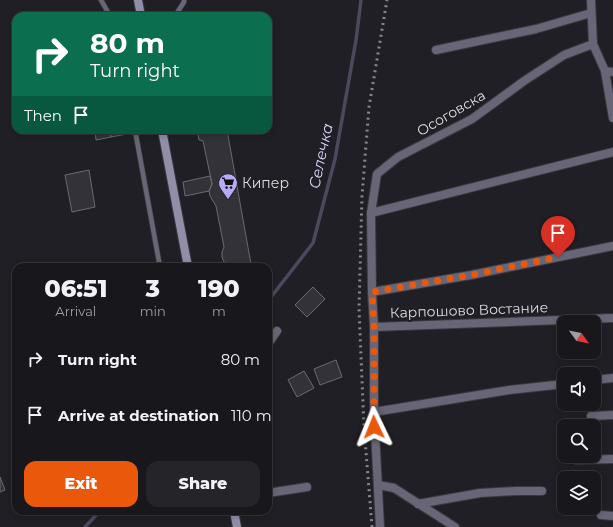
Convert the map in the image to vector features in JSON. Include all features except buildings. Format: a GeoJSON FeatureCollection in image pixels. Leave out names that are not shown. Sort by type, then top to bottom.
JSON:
{"type":"FeatureCollection","features":[{"type":"Feature","properties":{"kind":"main road"},"geometry":{"type":"LineString","coordinates":[[138,0],[140,12]]}},
{"type":"Feature","properties":{"kind":"main road"},"geometry":{"type":"LineString","coordinates":[[163,134],[187,263]]}},
{"type":"Feature","properties":{"kind":"main road"},"geometry":{"type":"LineString","coordinates":[[235,515],[237,527]]}},
{"type":"Feature","properties":{"kind":"street"},"geometry":{"type":"LineString","coordinates":[[591,0],[593,44],[609,71],[613,118]]}},
{"type":"Feature","properties":{"kind":"street"},"geometry":{"type":"LineString","coordinates":[[436,50],[536,29],[591,13]]}},
{"type":"Feature","properties":{"kind":"street","name":"Осоговска"},"geometry":{"type":"LineString","coordinates":[[372,292],[371,213],[378,174],[398,157],[472,119],[564,55],[593,44]]}},
{"type":"Feature","properties":{"kind":"street"},"geometry":{"type":"LineString","coordinates":[[371,213],[613,152]]}},
{"type":"Feature","properties":{"kind":"street","name":"Карпошово Востание"},"geometry":{"type":"LineString","coordinates":[[380,527],[374,412],[374,327],[372,292],[471,275],[613,246]]}},
{"type":"Feature","properties":{"kind":"street","name":"Карпошово Востание"},"geometry":{"type":"LineString","coordinates":[[374,327],[613,318]]}},
{"type":"Feature","properties":{"kind":"street"},"geometry":{"type":"LineString","coordinates":[[272,339],[278,331]]}},
{"type":"Feature","properties":{"kind":"street"},"geometry":{"type":"LineString","coordinates":[[601,379],[613,378]]}},
{"type":"Feature","properties":{"kind":"street"},"geometry":{"type":"LineString","coordinates":[[374,412],[509,390],[557,385]]}},
{"type":"Feature","properties":{"kind":"street"},"geometry":{"type":"LineString","coordinates":[[591,416],[613,415]]}},
{"type":"Feature","properties":{"kind":"street"},"geometry":{"type":"LineString","coordinates":[[601,459],[613,459]]}},
{"type":"Feature","properties":{"kind":"street"},"geometry":{"type":"LineString","coordinates":[[378,486],[394,488],[455,527]]}},
{"type":"Feature","properties":{"kind":"street"},"geometry":{"type":"LineString","coordinates":[[272,492],[307,487]]}},
{"type":"Feature","properties":{"kind":"street"},"geometry":{"type":"LineString","coordinates":[[418,504],[480,493],[542,491]]}},
{"type":"Feature","properties":{"kind":"street"},"geometry":{"type":"LineString","coordinates":[[601,515],[613,516]]}},
{"type":"Feature","properties":{"kind":"lane"},"geometry":{"type":"LineString","coordinates":[[101,0],[108,12]]}},
{"type":"Feature","properties":{"kind":"lane"},"geometry":{"type":"LineString","coordinates":[[178,12],[184,0]]}},
{"type":"Feature","properties":{"kind":"lane"},"geometry":{"type":"LineString","coordinates":[[136,134],[159,263]]}},
{"type":"Feature","properties":{"kind":"waterway","name":"Селечка"},"geometry":{"type":"LineString","coordinates":[[272,296],[313,243],[335,159],[356,40],[361,0]]}},
{"type":"Feature","properties":{"kind":"waterway","name":"Селечка"},"geometry":{"type":"LineString","coordinates":[[85,527],[96,515]]}},
{"type":"Feature","properties":{"kind":"railway"},"geometry":{"type":"LineString","coordinates":[[372,527],[364,427],[359,309],[362,196],[369,107],[387,0]]}},
{"type":"Feature","properties":{"kind":"place","name":"Кипер"},"geometry":{"type":"Point","coordinates":[228,200]}},
{"type":"Feature","properties":{"kind":"route"},"geometry":{"type":"LineString","coordinates":[[374,427],[374,327],[372,292],[471,275],[558,257]]}}]}
